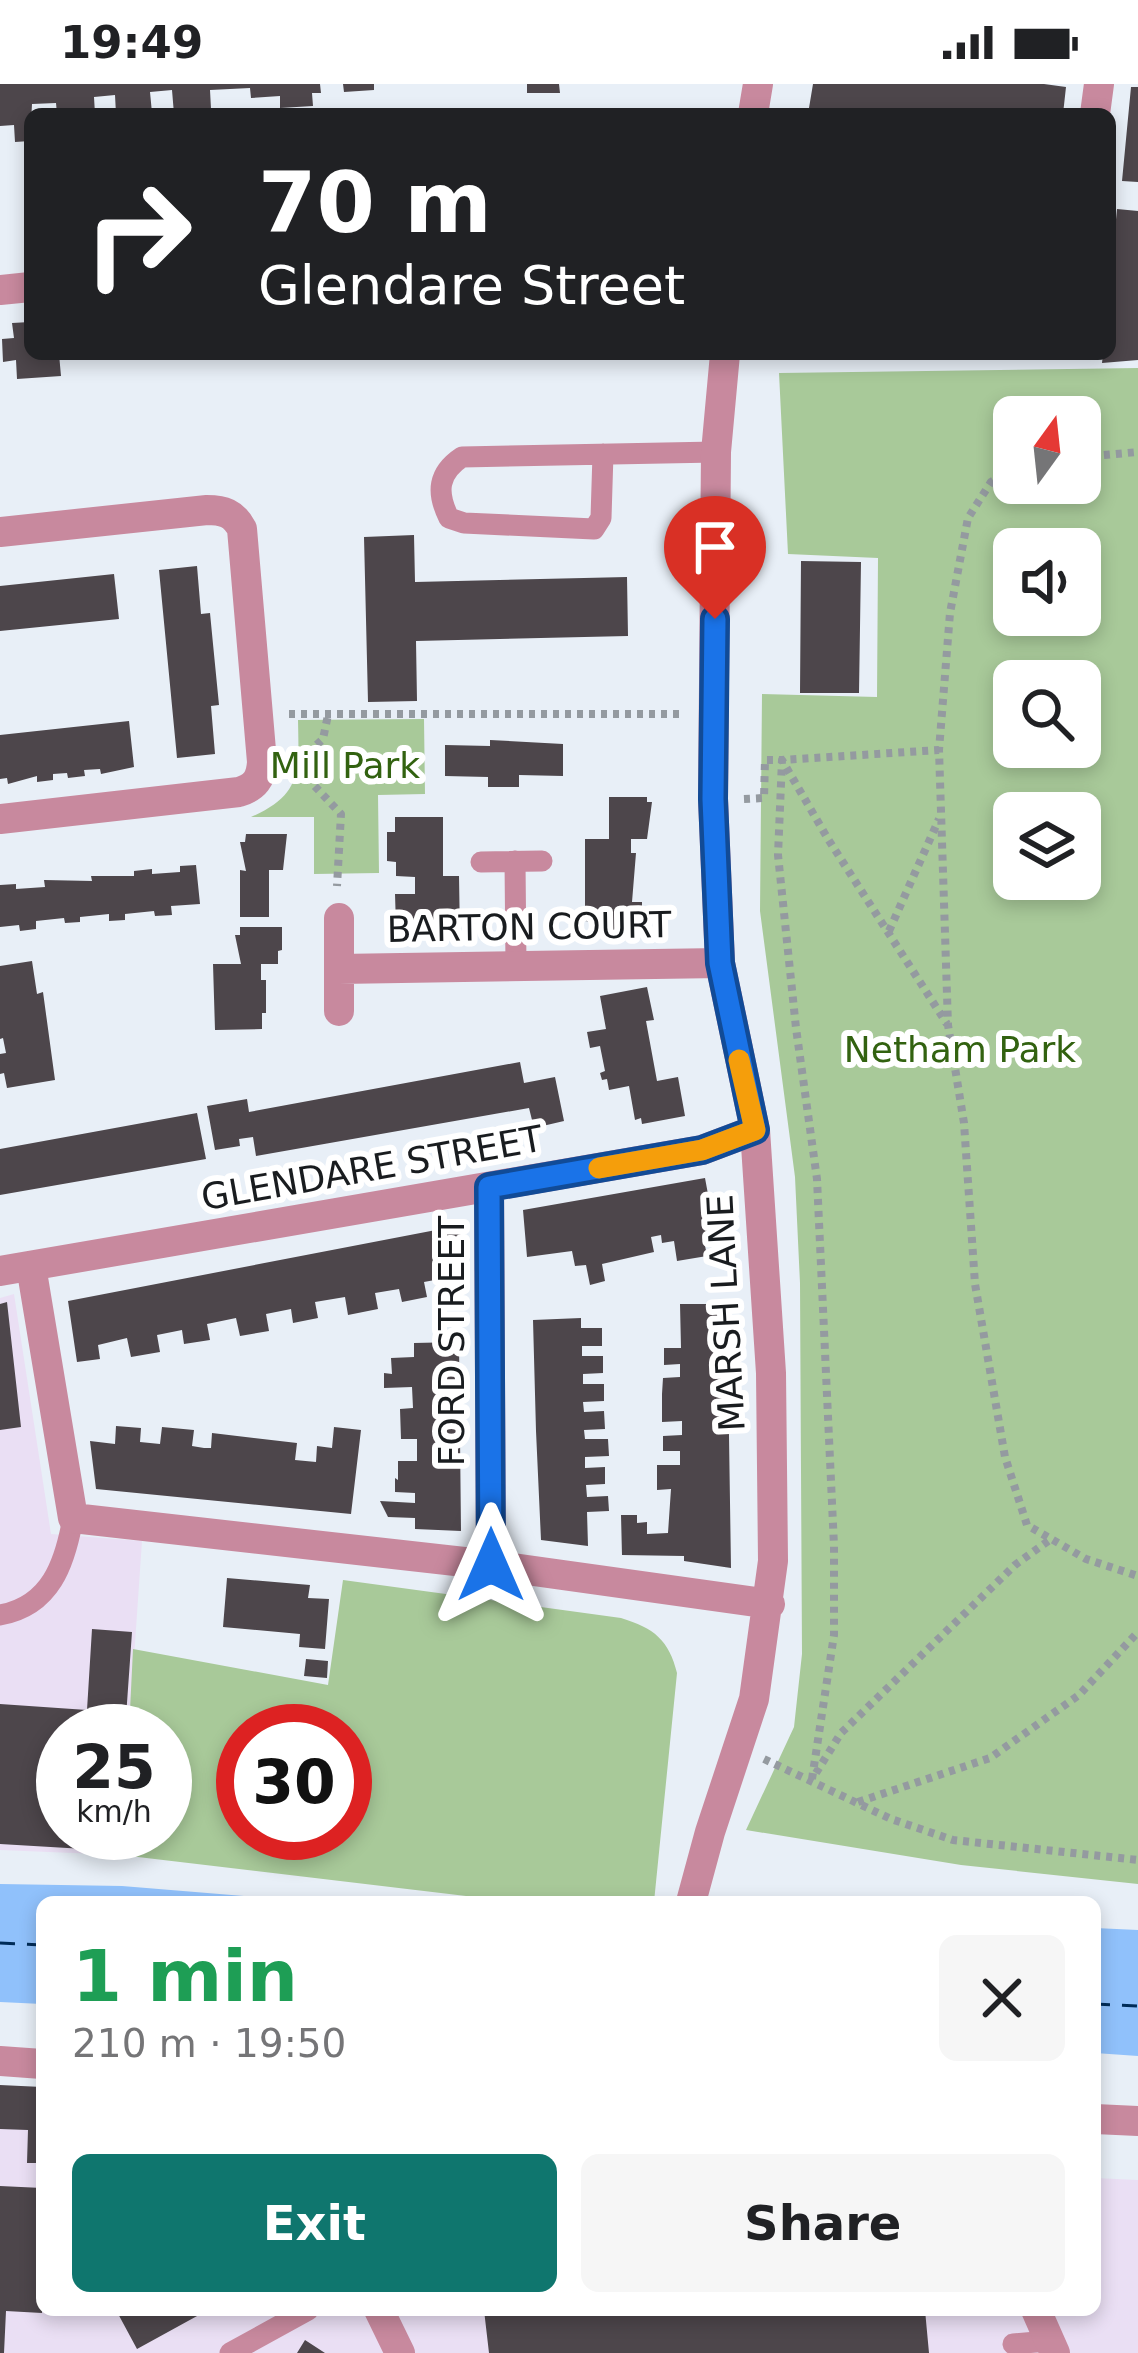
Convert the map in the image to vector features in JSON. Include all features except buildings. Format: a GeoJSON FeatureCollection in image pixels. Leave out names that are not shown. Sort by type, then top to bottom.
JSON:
{"type":"FeatureCollection","features":[{"type":"Feature","properties":{"kind":"street","name":"MARSH LANE"},"geometry":{"type":"LineString","coordinates":[[694,1896],[754,1699],[773,1562],[771,1373],[755,1130],[720,963],[713,799],[716,452],[724,360]]}},
{"type":"Feature","properties":{"kind":"street"},"geometry":{"type":"LineString","coordinates":[[0,532],[207,510],[228,513],[242,529],[262,762],[258,781],[238,792],[0,819]]}},
{"type":"Feature","properties":{"kind":"street","name":"BARTON COURT"},"geometry":{"type":"LineString","coordinates":[[339,918],[340,1011]]}},
{"type":"Feature","properties":{"kind":"street","name":"BARTON COURT"},"geometry":{"type":"LineString","coordinates":[[339,969],[720,963]]}},
{"type":"Feature","properties":{"kind":"street","name":"GLENDARE STREET"},"geometry":{"type":"LineString","coordinates":[[15,1268],[702,1150],[755,1130]]}},
{"type":"Feature","properties":{"kind":"street","name":"FORD STREET"},"geometry":{"type":"LineString","coordinates":[[489,1187],[491,1565]]}},
{"type":"Feature","properties":{"kind":"street"},"geometry":{"type":"LineString","coordinates":[[15,1268],[73,1518],[491,1565],[770,1604]]}},
{"type":"Feature","properties":{"kind":"street"},"geometry":{"type":"LineString","coordinates":[[0,2061],[36,2064]]}},
{"type":"Feature","properties":{"kind":"street"},"geometry":{"type":"LineString","coordinates":[[1101,2119],[1138,2121]]}},
{"type":"Feature","properties":{"kind":"street"},"geometry":{"type":"LineString","coordinates":[[382,2316],[400,2353]]}},
{"type":"Feature","properties":{"kind":"street"},"geometry":{"type":"LineString","coordinates":[[1039,2316],[1052,2347]]}},
{"type":"Feature","properties":{"kind":"lane"},"geometry":{"type":"LineString","coordinates":[[603,454],[601,518],[594,529],[464,523],[448,518],[442,504],[441,478],[462,457],[603,454],[716,452]]}},
{"type":"Feature","properties":{"kind":"lane"},"geometry":{"type":"LineString","coordinates":[[515,861],[516,967]]}},
{"type":"Feature","properties":{"kind":"lane"},"geometry":{"type":"LineString","coordinates":[[481,862],[542,861]]}},
{"type":"Feature","properties":{"kind":"lane"},"geometry":{"type":"LineString","coordinates":[[0,1615],[26,1607],[50,1586],[66,1554],[73,1518]]}},
{"type":"Feature","properties":{"kind":"lane"},"geometry":{"type":"LineString","coordinates":[[230,2353],[297,2316]]}},
{"type":"Feature","properties":{"kind":"lane"},"geometry":{"type":"LineString","coordinates":[[1013,2344],[1052,2347]]}},
{"type":"Feature","properties":{"kind":"path"},"geometry":{"type":"LineString","coordinates":[[1101,455],[1138,452]]}},
{"type":"Feature","properties":{"kind":"path"},"geometry":{"type":"LineString","coordinates":[[993,481],[968,518],[950,613],[939,750],[948,1025],[964,1123],[975,1284],[1005,1457],[1027,1526],[1086,1559],[1138,1576]]}},
{"type":"Feature","properties":{"kind":"path"},"geometry":{"type":"LineString","coordinates":[[258,714],[714,714]]}},
{"type":"Feature","properties":{"kind":"path"},"geometry":{"type":"LineString","coordinates":[[262,762],[299,761],[323,739],[328,715]]}},
{"type":"Feature","properties":{"kind":"path"},"geometry":{"type":"LineString","coordinates":[[713,799],[764,798],[764,760],[939,750]]}},
{"type":"Feature","properties":{"kind":"path"},"geometry":{"type":"LineString","coordinates":[[782,760],[948,1025]]}},
{"type":"Feature","properties":{"kind":"path"},"geometry":{"type":"LineString","coordinates":[[782,760],[778,855],[817,1180],[834,1546],[834,1635],[812,1779]]}},
{"type":"Feature","properties":{"kind":"path"},"geometry":{"type":"LineString","coordinates":[[299,761],[308,779],[340,814],[335,873],[339,918]]}},
{"type":"Feature","properties":{"kind":"path"},"geometry":{"type":"LineString","coordinates":[[888,933],[941,816]]}},
{"type":"Feature","properties":{"kind":"path"},"geometry":{"type":"LineString","coordinates":[[812,1779],[841,1733],[1016,1565],[1051,1539]]}},
{"type":"Feature","properties":{"kind":"path"},"geometry":{"type":"LineString","coordinates":[[859,1802],[990,1758],[1079,1695],[1138,1632]]}},
{"type":"Feature","properties":{"kind":"path"},"geometry":{"type":"LineString","coordinates":[[740,1749],[891,1819],[953,1840],[1138,1860]]}},
{"type":"Feature","properties":{"kind":"shaded area"},"geometry":{"type":"Polygon","coordinates":[[[14,1294],[51,1534],[142,1541],[131,1704],[36,1704],[36,1851],[0,1850],[0,1298],[14,1294]]]}},
{"type":"Feature","properties":{"kind":"shaded area"},"geometry":{"type":"Polygon","coordinates":[[[0,2092],[36,2095],[36,2316],[1101,2316],[1101,2178],[1138,2180],[1138,2353],[0,2353],[0,2092]]]}},
{"type":"Feature","properties":{"kind":"green space","name":"Netham Park"},"geometry":{"type":"Polygon","coordinates":[[[1138,368],[1138,1884],[961,1865],[746,1830],[794,1727],[802,1654],[800,1283],[795,1177],[760,911],[762,694],[877,697],[878,558],[788,554],[779,373],[1138,368]]]}},
{"type":"Feature","properties":{"kind":"green space","name":"Mill Park"},"geometry":{"type":"Polygon","coordinates":[[[424,719],[425,794],[378,795],[379,873],[314,874],[314,817],[251,817],[289,790],[297,767],[298,720],[424,719]]]}},
{"type":"Feature","properties":{"kind":"green space"},"geometry":{"type":"Polygon","coordinates":[[[343,1580],[621,1618],[643,1626],[670,1652],[677,1673],[655,1896],[466,1896],[163,1860],[192,1860],[192,1704],[130,1704],[133,1649],[328,1685],[343,1580]]]}},
{"type":"Feature","properties":{"kind":"water"},"geometry":{"type":"Polygon","coordinates":[[[0,1884],[122,1886],[244,1896],[36,1896],[36,2004],[0,2002],[0,1884]]]}},
{"type":"Feature","properties":{"kind":"water"},"geometry":{"type":"Polygon","coordinates":[[[1101,1928],[1138,1930],[1138,2056],[1101,2053],[1101,1928]]]}},
{"type":"Feature","properties":{"kind":"ferry route"},"geometry":{"type":"LineString","coordinates":[[0,1943],[36,1945]]}},
{"type":"Feature","properties":{"kind":"ferry route"},"geometry":{"type":"LineString","coordinates":[[1101,2004],[1138,2006]]}},
{"type":"Feature","properties":{"kind":"slow traffic"},"geometry":{"type":"LineString","coordinates":[[599,1168],[702,1150],[755,1130],[739,1060]]}},
{"type":"Feature","properties":{"kind":"route"},"geometry":{"type":"LineString","coordinates":[[491,1565],[489,1187],[702,1150],[755,1130],[720,963],[713,799],[715,619]]}}]}
